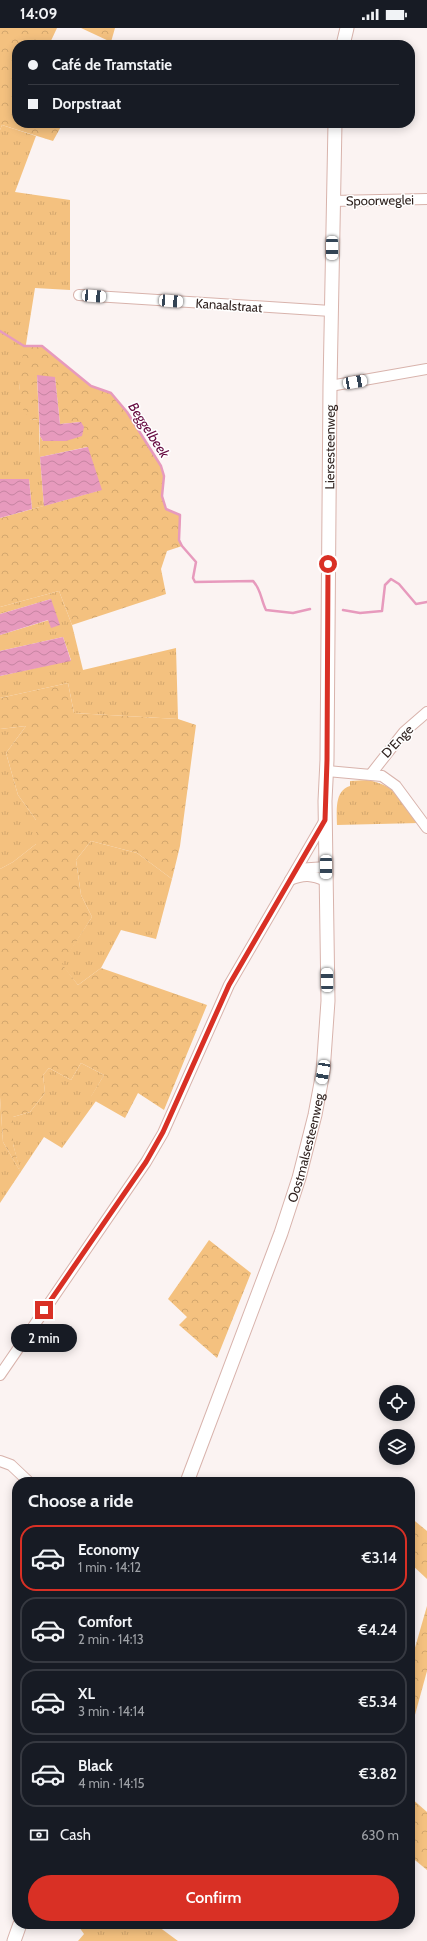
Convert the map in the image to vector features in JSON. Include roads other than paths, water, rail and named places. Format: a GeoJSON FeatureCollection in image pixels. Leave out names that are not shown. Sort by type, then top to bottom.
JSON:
{"type":"FeatureCollection","features":[{"type":"Feature","properties":{"kind":"main road"},"geometry":{"type":"LineString","coordinates":[[344,40],[347,28]]}},
{"type":"Feature","properties":{"kind":"main road","name":"Liersesteenweg"},"geometry":{"type":"LineString","coordinates":[[327,771],[332,201],[335,128]]}},
{"type":"Feature","properties":{"kind":"main road","name":"Oostmalsesteenweg"},"geometry":{"type":"LineString","coordinates":[[189,1477],[281,1233],[299,1178],[315,1115],[323,1072],[327,1015],[325,820],[327,771]]}},
{"type":"Feature","properties":{"kind":"main road"},"geometry":{"type":"LineString","coordinates":[[14,1941],[18,1929]]}},
{"type":"Feature","properties":{"kind":"street","name":"Spoorweglei"},"geometry":{"type":"LineString","coordinates":[[332,201],[427,199]]}},
{"type":"Feature","properties":{"kind":"street","name":"Kanaalstraat"},"geometry":{"type":"LineString","coordinates":[[79,295],[331,311]]}},
{"type":"Feature","properties":{"kind":"street"},"geometry":{"type":"LineString","coordinates":[[330,386],[427,369]]}},
{"type":"Feature","properties":{"kind":"street","name":"D'Enge"},"geometry":{"type":"LineString","coordinates":[[371,774],[404,732],[427,712]]}},
{"type":"Feature","properties":{"kind":"street"},"geometry":{"type":"LineString","coordinates":[[327,771],[382,776],[396,786],[427,828]]}},
{"type":"Feature","properties":{"kind":"street"},"geometry":{"type":"LineString","coordinates":[[0,1375],[146,1162],[163,1132],[229,985],[325,820]]}},
{"type":"Feature","properties":{"kind":"street"},"geometry":{"type":"LineString","coordinates":[[297,869],[326,867]]}},
{"type":"Feature","properties":{"kind":"street"},"geometry":{"type":"LineString","coordinates":[[290,880],[301,875],[314,875],[326,881]]}},
{"type":"Feature","properties":{"kind":"street"},"geometry":{"type":"LineString","coordinates":[[0,1461],[11,1465],[24,1477]]}},
{"type":"Feature","properties":{"kind":"water"},"geometry":{"type":"Polygon","coordinates":[[[37,375],[55,377],[60,424],[81,422],[84,427],[82,436],[66,441],[43,441],[40,436],[37,375]]]}},
{"type":"Feature","properties":{"kind":"water"},"geometry":{"type":"Polygon","coordinates":[[[88,447],[102,490],[44,506],[40,457],[88,447]]]}},
{"type":"Feature","properties":{"kind":"water"},"geometry":{"type":"Polygon","coordinates":[[[0,479],[29,479],[32,509],[0,518],[0,479]]]}},
{"type":"Feature","properties":{"kind":"water"},"geometry":{"type":"Polygon","coordinates":[[[51,599],[60,625],[51,628],[48,620],[0,635],[0,614],[51,599]]]}},
{"type":"Feature","properties":{"kind":"water"},"geometry":{"type":"Polygon","coordinates":[[[63,637],[71,661],[0,676],[0,651],[63,637]]]}},
{"type":"Feature","properties":{"kind":"waterway","name":"Beggelbeek"},"geometry":{"type":"LineString","coordinates":[[0,331],[24,346],[42,346],[91,386],[111,393],[127,412],[161,466],[164,476],[162,496],[166,509],[180,515],[179,540],[182,546],[196,562],[193,578],[195,582],[253,581],[256,584],[266,610],[293,613],[310,609]]}},
{"type":"Feature","properties":{"kind":"waterway","name":"Beggelbeek"},"geometry":{"type":"LineString","coordinates":[[343,610],[360,613],[382,611],[385,585],[391,579],[399,584],[416,604],[427,602]]}}]}
